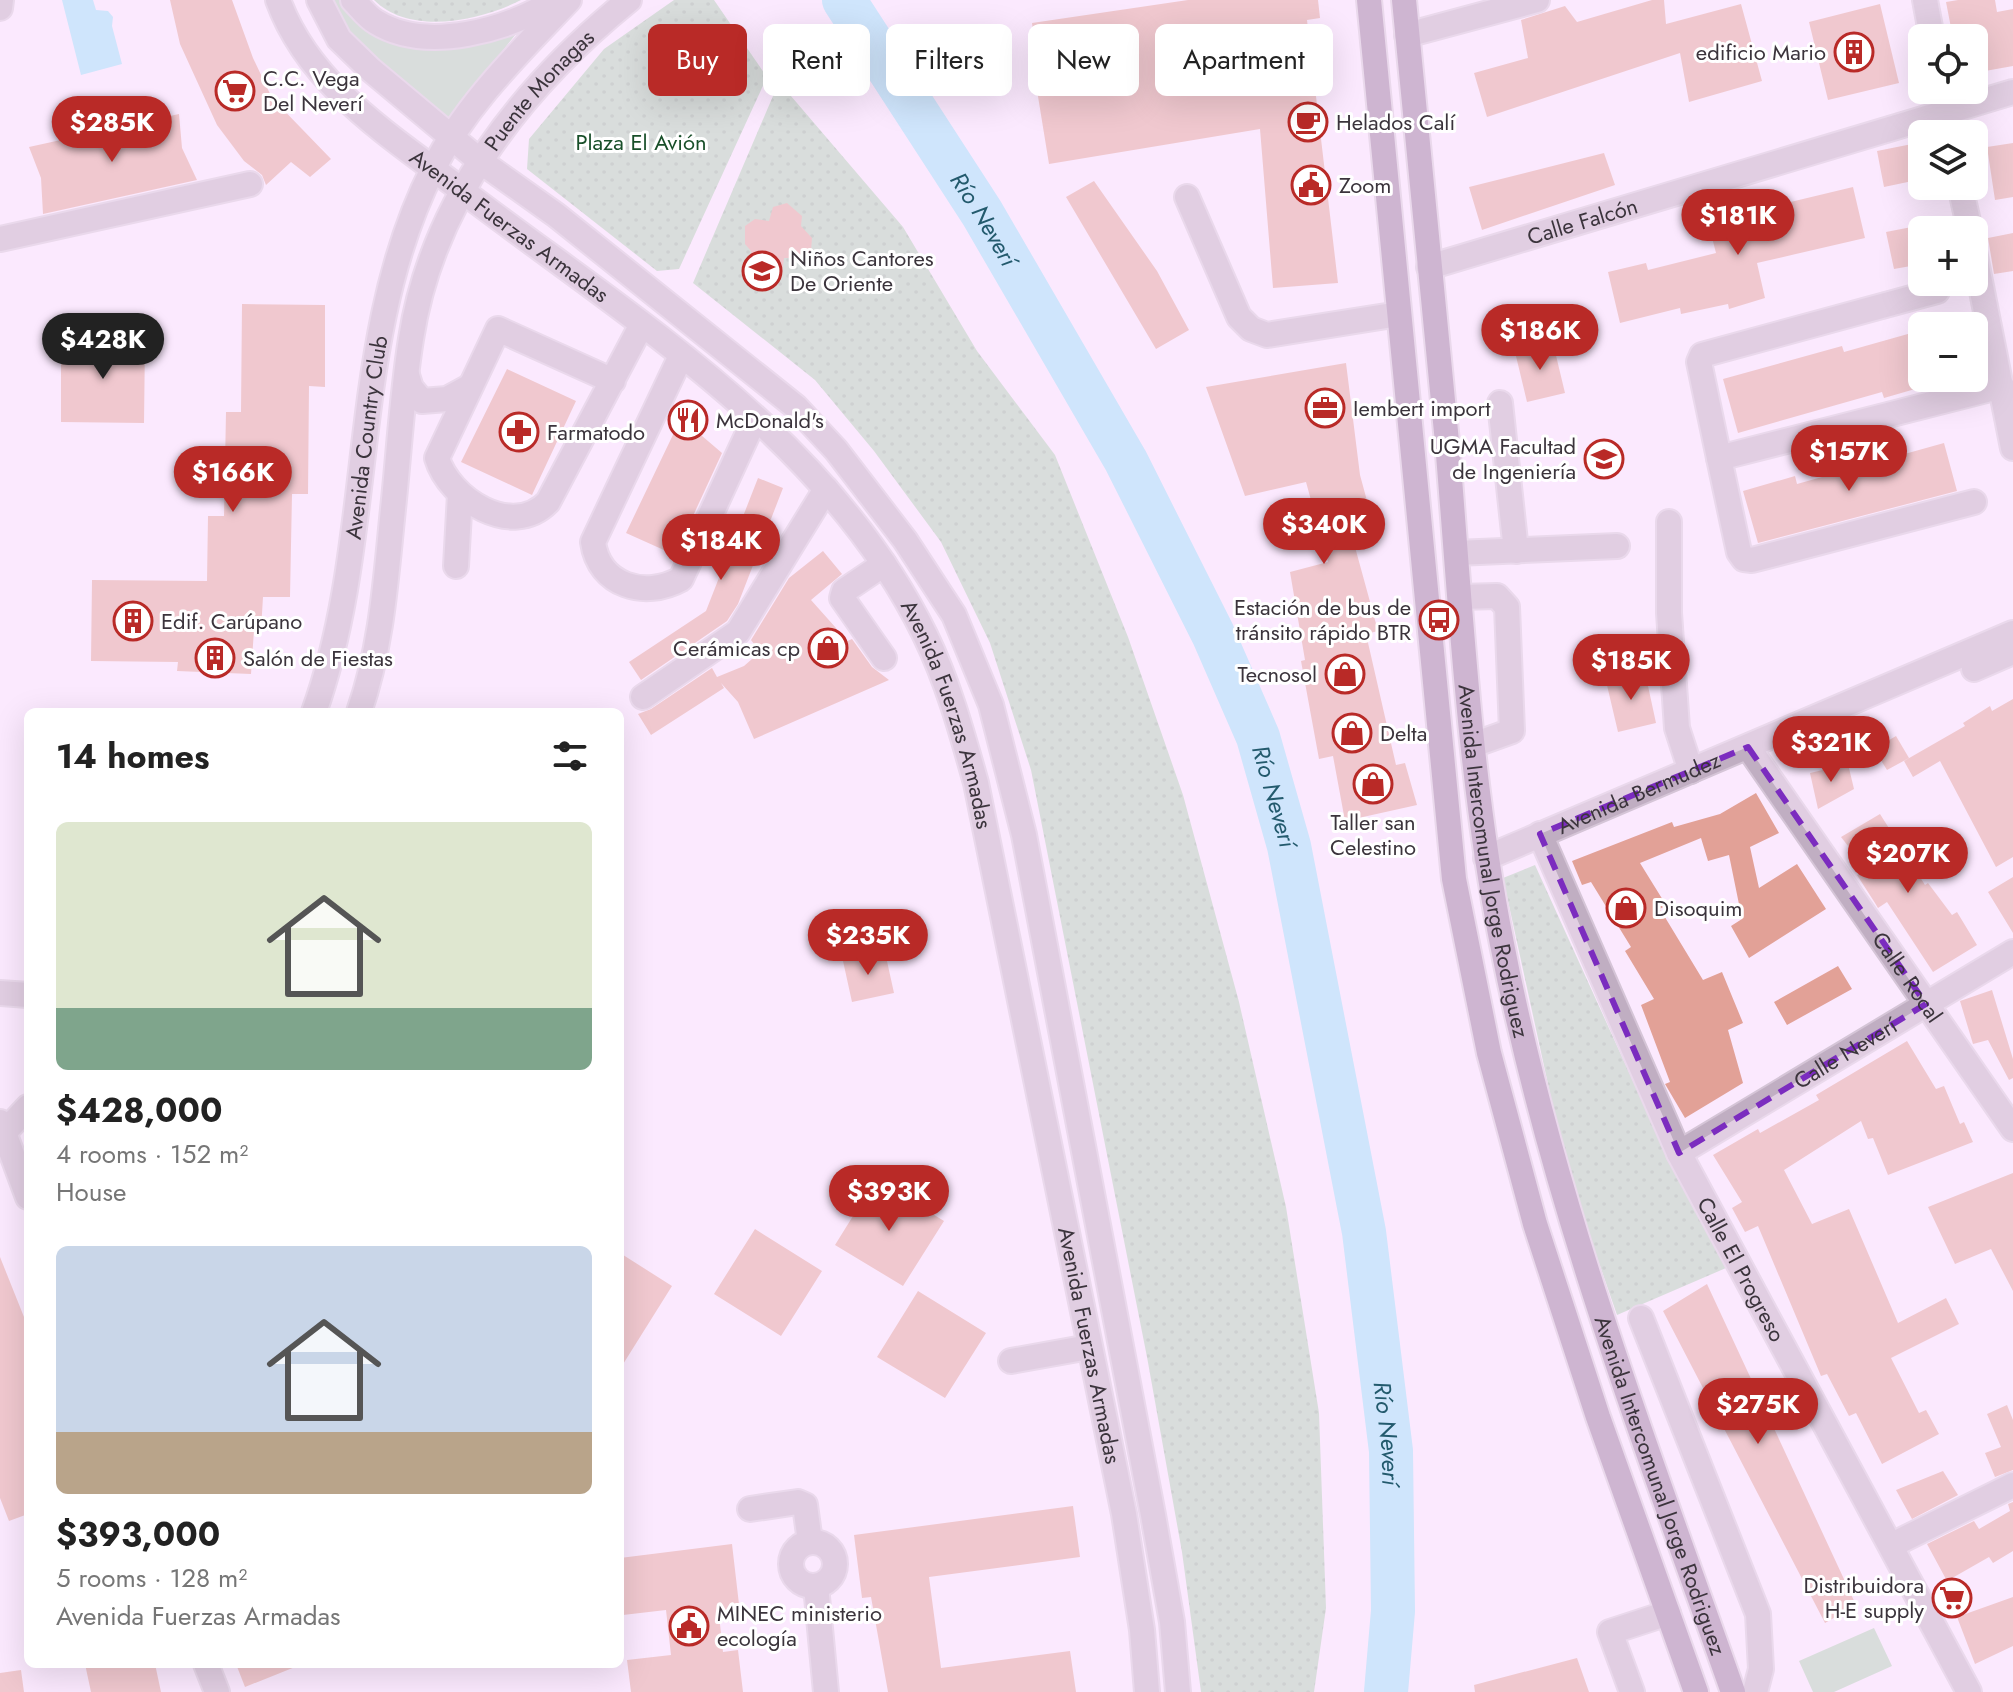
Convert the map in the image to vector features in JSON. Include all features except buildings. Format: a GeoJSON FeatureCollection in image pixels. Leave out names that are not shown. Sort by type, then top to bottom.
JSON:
{"type":"FeatureCollection","features":[{"type":"Feature","properties":{"kind":"main road","name":"Avenida Intercomunal Jorge Rodriguez"},"geometry":{"type":"LineString","coordinates":[[1369,0],[1454,879],[1504,1114],[1535,1224],[1696,1692]]}},
{"type":"Feature","properties":{"kind":"main road","name":"Avenida Intercomunal Jorge Rodriguez"},"geometry":{"type":"LineString","coordinates":[[1407,2],[1407,35],[1473,745],[1487,864],[1523,1046],[1569,1217],[1632,1409],[1733,1692]]}},
{"type":"Feature","properties":{"kind":"street"},"geometry":{"type":"LineString","coordinates":[[0,8],[1,0]]}},
{"type":"Feature","properties":{"kind":"street","name":"Avenida Fuerzas Armadas"},"geometry":{"type":"LineString","coordinates":[[278,0],[310,59],[333,87],[433,169],[681,356],[755,418],[826,489],[884,564],[925,635],[956,714],[976,783],[1124,1514],[1142,1630],[1147,1692]]}},
{"type":"Feature","properties":{"kind":"street","name":"Avenida Fuerzas Armadas"},"geometry":{"type":"LineString","coordinates":[[319,0],[339,39],[452,138],[556,215],[796,407],[836,450],[905,540],[954,615],[970,647],[999,734],[1024,835],[1153,1515],[1172,1622],[1178,1692]]}},
{"type":"Feature","properties":{"kind":"street"},"geometry":{"type":"LineString","coordinates":[[353,0],[376,22],[415,35],[470,35],[508,25],[555,0]]}},
{"type":"Feature","properties":{"kind":"street","name":"Puente Monagas"},"geometry":{"type":"LineString","coordinates":[[433,169],[495,78],[569,0]]}},
{"type":"Feature","properties":{"kind":"street","name":"Puente Monagas"},"geometry":{"type":"LineString","coordinates":[[461,189],[520,106],[589,33],[629,0]]}},
{"type":"Feature","properties":{"kind":"street"},"geometry":{"type":"LineString","coordinates":[[1407,35],[1537,0]]}},
{"type":"Feature","properties":{"kind":"street"},"geometry":{"type":"LineString","coordinates":[[1925,0],[1929,24]]}},
{"type":"Feature","properties":{"kind":"street","name":"Calle Falcón"},"geometry":{"type":"LineString","coordinates":[[1429,267],[2013,92]]}},
{"type":"Feature","properties":{"kind":"street","name":"Avenida Country Club"},"geometry":{"type":"LineString","coordinates":[[315,708],[332,655],[344,590],[381,321],[395,266],[433,169]]}},
{"type":"Feature","properties":{"kind":"street"},"geometry":{"type":"LineString","coordinates":[[0,239],[250,184]]}},
{"type":"Feature","properties":{"kind":"street","name":"Avenida Country Club"},"geometry":{"type":"LineString","coordinates":[[360,708],[380,633],[407,373],[417,309],[429,267],[461,189]]}},
{"type":"Feature","properties":{"kind":"street"},"geometry":{"type":"LineString","coordinates":[[1187,197],[1239,317],[1251,329],[1267,335],[1399,314]]}},
{"type":"Feature","properties":{"kind":"street"},"geometry":{"type":"LineString","coordinates":[[1919,296],[1702,355],[1699,362],[1739,552],[1744,559],[1752,560],[1974,502]]}},
{"type":"Feature","properties":{"kind":"street"},"geometry":{"type":"LineString","coordinates":[[1983,296],[2013,448]]}},
{"type":"Feature","properties":{"kind":"street"},"geometry":{"type":"LineString","coordinates":[[613,381],[503,328],[496,332],[445,436],[437,458],[443,475],[460,494],[496,514],[521,516],[540,510],[548,502],[613,381],[641,326]]}},
{"type":"Feature","properties":{"kind":"street"},"geometry":{"type":"LineString","coordinates":[[681,356],[593,542],[596,559],[612,579],[639,589],[662,590],[681,579],[755,418]]}},
{"type":"Feature","properties":{"kind":"street"},"geometry":{"type":"LineString","coordinates":[[407,373],[411,388],[422,401],[447,399],[469,387]]}},
{"type":"Feature","properties":{"kind":"street"},"geometry":{"type":"LineString","coordinates":[[445,436],[447,455],[472,486],[509,501],[533,500],[543,491],[587,410],[613,381]]}},
{"type":"Feature","properties":{"kind":"street"},"geometry":{"type":"LineString","coordinates":[[1719,458],[2002,386]]}},
{"type":"Feature","properties":{"kind":"street"},"geometry":{"type":"LineString","coordinates":[[1500,403],[1516,551]]}},
{"type":"Feature","properties":{"kind":"street"},"geometry":{"type":"LineString","coordinates":[[399,452],[445,436]]}},
{"type":"Feature","properties":{"kind":"street"},"geometry":{"type":"LineString","coordinates":[[643,697],[738,632],[826,489]]}},
{"type":"Feature","properties":{"kind":"street"},"geometry":{"type":"LineString","coordinates":[[456,566],[460,494]]}},
{"type":"Feature","properties":{"kind":"street"},"geometry":{"type":"LineString","coordinates":[[1669,522],[1669,613],[1677,728],[1691,771]]}},
{"type":"Feature","properties":{"kind":"street"},"geometry":{"type":"LineString","coordinates":[[1456,553],[1617,546]]}},
{"type":"Feature","properties":{"kind":"street"},"geometry":{"type":"LineString","coordinates":[[884,564],[844,591],[842,598],[884,658]]}},
{"type":"Feature","properties":{"kind":"street"},"geometry":{"type":"LineString","coordinates":[[1460,597],[1497,596],[1507,607],[1512,731],[1473,745]]}},
{"type":"Feature","properties":{"kind":"street","name":"Avenida Bermudez"},"geometry":{"type":"LineString","coordinates":[[1487,864],[1752,752],[2013,633]]}},
{"type":"Feature","properties":{"kind":"street","name":"Avenida Bermudez"},"geometry":{"type":"LineString","coordinates":[[1542,841],[1691,771],[1752,752],[2013,652]]}},
{"type":"Feature","properties":{"kind":"street","name":"Calle Rocal"},"geometry":{"type":"LineString","coordinates":[[1752,752],[2013,1129]]}},
{"type":"Feature","properties":{"kind":"street","name":"Calle El Progreso"},"geometry":{"type":"LineString","coordinates":[[1542,841],[1679,1153],[1969,1692]]}},
{"type":"Feature","properties":{"kind":"street","name":"Calle Neverí"},"geometry":{"type":"LineString","coordinates":[[1679,1153],[2013,952]]}},
{"type":"Feature","properties":{"kind":"street"},"geometry":{"type":"LineString","coordinates":[[0,993],[24,995]]}},
{"type":"Feature","properties":{"kind":"street"},"geometry":{"type":"LineString","coordinates":[[24,1110],[1,1130],[24,1186]]}},
{"type":"Feature","properties":{"kind":"street"},"geometry":{"type":"LineString","coordinates":[[1641,1318],[1758,1614],[1761,1669],[1755,1692]]}},
{"type":"Feature","properties":{"kind":"street"},"geometry":{"type":"LineString","coordinates":[[1011,1361],[1089,1347]]}},
{"type":"Feature","properties":{"kind":"street"},"geometry":{"type":"LineString","coordinates":[[1892,1545],[2013,1485]]}},
{"type":"Feature","properties":{"kind":"street"},"geometry":{"type":"LineString","coordinates":[[750,1509],[798,1502],[805,1505],[810,1542],[798,1547],[790,1563],[798,1581],[816,1586],[826,1692]]}},
{"type":"Feature","properties":{"kind":"street"},"geometry":{"type":"LineString","coordinates":[[1632,1692],[1610,1632],[1668,1613]]}},
{"type":"Feature","properties":{"kind":"street"},"geometry":{"type":"LineString","coordinates":[[208,1668],[217,1692]]}},
{"type":"Feature","properties":{"kind":"highlighted area"},"geometry":{"type":"Polygon","coordinates":[[[1748,747],[1926,1004],[1679,1153],[1540,834],[1748,747]]]}},
{"type":"Feature","properties":{"kind":"green space"},"geometry":{"type":"Polygon","coordinates":[[[331,0],[343,0],[440,46],[516,34],[445,123],[350,38],[331,0]]]}},
{"type":"Feature","properties":{"kind":"green space"},"geometry":{"type":"Polygon","coordinates":[[[374,0],[521,0],[466,19],[426,21],[406,18],[374,0]]]}},
{"type":"Feature","properties":{"kind":"green space","name":"Plaza El Avión"},"geometry":{"type":"Polygon","coordinates":[[[674,0],[714,0],[731,24],[648,24],[648,96],[747,96],[747,48],[763,71],[763,86],[679,269],[657,271],[527,169],[529,139],[604,49],[674,0]]]}},
{"type":"Feature","properties":{"kind":"green space"},"geometry":{"type":"Polygon","coordinates":[[[773,96],[791,96],[903,227],[977,351],[1055,455],[1128,637],[1183,795],[1239,1002],[1286,1207],[1319,1413],[1326,1608],[1314,1692],[1201,1692],[1182,1552],[1147,1357],[1031,770],[990,643],[941,542],[874,451],[815,380],[693,283],[773,96]]]}},
{"type":"Feature","properties":{"kind":"green space"},"geometry":{"type":"Polygon","coordinates":[[[1535,865],[1667,1156],[1726,1268],[1617,1315],[1579,1205],[1558,1130],[1503,878],[1535,865]]]}},
{"type":"Feature","properties":{"kind":"green space"},"geometry":{"type":"Polygon","coordinates":[[[1874,1628],[1892,1666],[1834,1692],[1813,1692],[1799,1661],[1874,1628]]]}},
{"type":"Feature","properties":{"kind":"water"},"geometry":{"type":"Polygon","coordinates":[[[62,0],[93,0],[96,10],[108,11],[113,17],[112,26],[122,64],[81,75],[62,0]]]}},
{"type":"Feature","properties":{"kind":"waterway","name":"Río Neverí"},"geometry":{"type":"LineString","coordinates":[[844,0],[982,213],[1126,461],[1213,634],[1258,737],[1289,846],[1364,1232],[1391,1451],[1393,1611],[1386,1692]]}},
{"type":"Feature","properties":{"kind":"place","name":"edificio Mario"},"geometry":{"type":"Point","coordinates":[1854,52]}},
{"type":"Feature","properties":{"kind":"place","name":"C.C. Vega Del Neverí"},"geometry":{"type":"Point","coordinates":[235,91]}},
{"type":"Feature","properties":{"kind":"place","name":"Helados Calí"},"geometry":{"type":"Point","coordinates":[1308,122]}},
{"type":"Feature","properties":{"kind":"place","name":"Zoom"},"geometry":{"type":"Point","coordinates":[1311,185]}},
{"type":"Feature","properties":{"kind":"place","name":"Niños Cantores De Oriente"},"geometry":{"type":"Point","coordinates":[762,271]}},
{"type":"Feature","properties":{"kind":"place","name":"Iembert import"},"geometry":{"type":"Point","coordinates":[1325,408]}},
{"type":"Feature","properties":{"kind":"place","name":"McDonald's"},"geometry":{"type":"Point","coordinates":[688,420]}},
{"type":"Feature","properties":{"kind":"place","name":"Farmatodo"},"geometry":{"type":"Point","coordinates":[519,432]}},
{"type":"Feature","properties":{"kind":"place","name":"UGMA Facultad de Ingeniería"},"geometry":{"type":"Point","coordinates":[1604,459]}},
{"type":"Feature","properties":{"kind":"place","name":"Estación de bus de tránsito rápido BTR"},"geometry":{"type":"Point","coordinates":[1439,620]}},
{"type":"Feature","properties":{"kind":"place","name":"Edif. Carúpano"},"geometry":{"type":"Point","coordinates":[133,621]}},
{"type":"Feature","properties":{"kind":"place","name":"Cerámicas cp"},"geometry":{"type":"Point","coordinates":[828,648]}},
{"type":"Feature","properties":{"kind":"place","name":"Salón de Fiestas"},"geometry":{"type":"Point","coordinates":[215,658]}},
{"type":"Feature","properties":{"kind":"place","name":"Tecnosol"},"geometry":{"type":"Point","coordinates":[1345,674]}},
{"type":"Feature","properties":{"kind":"place","name":"Delta"},"geometry":{"type":"Point","coordinates":[1352,733]}},
{"type":"Feature","properties":{"kind":"place","name":"Taller san Celestino"},"geometry":{"type":"Point","coordinates":[1373,784]}},
{"type":"Feature","properties":{"kind":"place","name":"Disoquim"},"geometry":{"type":"Point","coordinates":[1626,908]}},
{"type":"Feature","properties":{"kind":"place","name":"Distribuidora H-E supply"},"geometry":{"type":"Point","coordinates":[1952,1598]}},
{"type":"Feature","properties":{"kind":"place","name":"MINEC ministerio ecología"},"geometry":{"type":"Point","coordinates":[689,1626]}}]}
